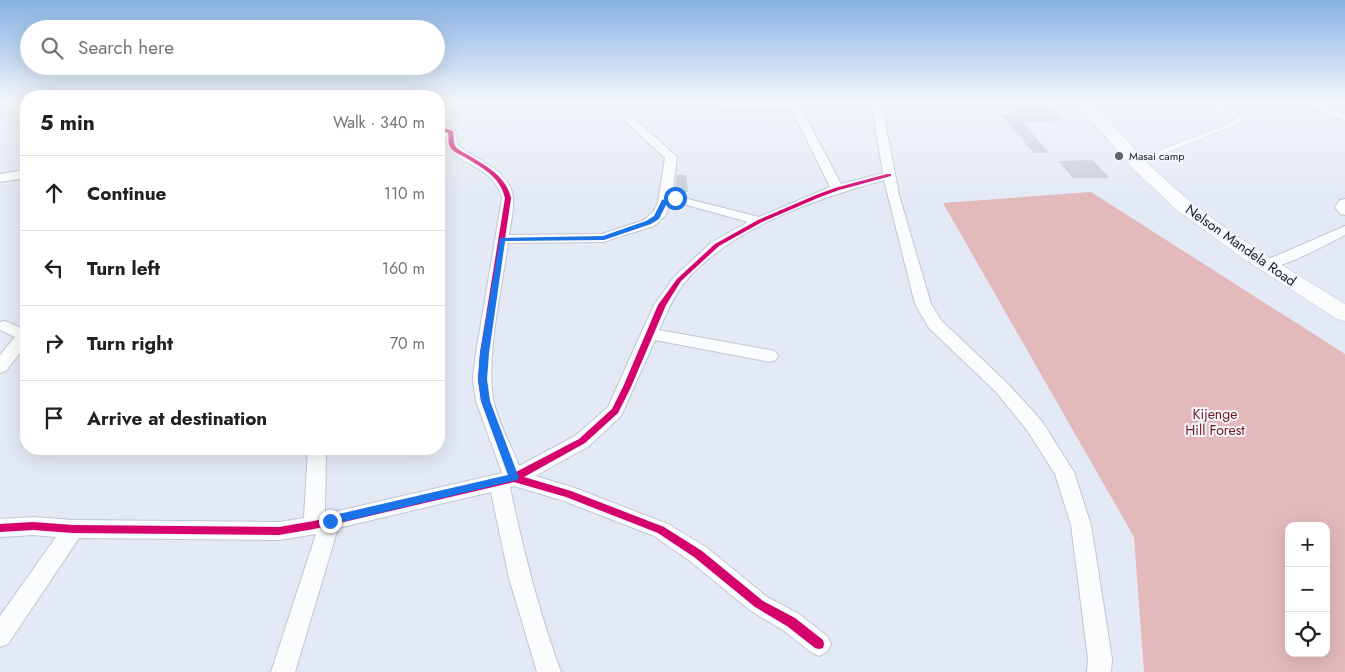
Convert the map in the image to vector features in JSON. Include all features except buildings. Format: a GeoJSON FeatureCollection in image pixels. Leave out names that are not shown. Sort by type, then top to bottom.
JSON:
{"type":"FeatureCollection","features":[{"type":"Feature","properties":{"kind":"main road","name":"Nelson Mandela Road"},"geometry":{"type":"LineString","coordinates":[[1110,131],[1151,177],[1182,204],[1230,241],[1345,314]]}},
{"type":"Feature","properties":{"kind":"street"},"geometry":{"type":"LineString","coordinates":[[449,131],[451,132],[452,146],[502,181],[508,190],[484,353],[482,379],[485,401],[506,480],[512,546],[531,622],[549,672]]}},
{"type":"Feature","properties":{"kind":"street"},"geometry":{"type":"LineString","coordinates":[[502,239],[604,238],[649,223],[657,218],[664,202],[671,157],[643,131]]}},
{"type":"Feature","properties":{"kind":"street"},"geometry":{"type":"LineString","coordinates":[[808,131],[837,189]]}},
{"type":"Feature","properties":{"kind":"street"},"geometry":{"type":"LineString","coordinates":[[881,131],[889,175],[915,280],[923,304],[935,324],[1002,388],[1034,425],[1064,472],[1081,525],[1100,659],[1099,672]]}},
{"type":"Feature","properties":{"kind":"street"},"geometry":{"type":"LineString","coordinates":[[445,146],[451,140]]}},
{"type":"Feature","properties":{"kind":"street"},"geometry":{"type":"LineString","coordinates":[[0,178],[20,175]]}},
{"type":"Feature","properties":{"kind":"street"},"geometry":{"type":"LineString","coordinates":[[0,528],[33,526],[73,529],[279,531],[322,523],[506,480],[582,441],[615,411],[662,305],[679,280],[717,244],[760,220],[837,189],[889,175]]}},
{"type":"Feature","properties":{"kind":"street"},"geometry":{"type":"LineString","coordinates":[[664,202],[675,198],[682,199],[760,220]]}},
{"type":"Feature","properties":{"kind":"street"},"geometry":{"type":"LineString","coordinates":[[1345,203],[1342,207],[1345,211]]}},
{"type":"Feature","properties":{"kind":"street"},"geometry":{"type":"LineString","coordinates":[[1267,265],[1345,230]]}},
{"type":"Feature","properties":{"kind":"street"},"geometry":{"type":"LineString","coordinates":[[6,326],[20,332]]}},
{"type":"Feature","properties":{"kind":"street"},"geometry":{"type":"LineString","coordinates":[[650,334],[770,356]]}},
{"type":"Feature","properties":{"kind":"street"},"geometry":{"type":"LineString","coordinates":[[0,367],[20,342]]}},
{"type":"Feature","properties":{"kind":"street"},"geometry":{"type":"LineString","coordinates":[[283,672],[322,523],[317,455]]}},
{"type":"Feature","properties":{"kind":"street"},"geometry":{"type":"LineString","coordinates":[[506,480],[568,494],[662,530],[698,554],[759,604],[791,622],[819,644]]}},
{"type":"Feature","properties":{"kind":"street"},"geometry":{"type":"LineString","coordinates":[[0,636],[73,529]]}},
{"type":"Feature","properties":{"kind":"lane"},"geometry":{"type":"LineString","coordinates":[[1138,162],[1178,144],[1214,131]]}},
{"type":"Feature","properties":{"kind":"green space","name":"Kijenge Hill Forest"},"geometry":{"type":"Polygon","coordinates":[[[1091,192],[1345,354],[1345,672],[1144,672],[1134,537],[943,203],[1091,192]]]}},
{"type":"Feature","properties":{"kind":"cycle path"},"geometry":{"type":"LineString","coordinates":[[449,131],[451,132],[452,146],[496,176],[502,182],[508,198],[484,353],[482,379],[485,401],[514,478],[568,494],[661,530],[698,554],[759,604],[791,622],[819,644]]}},
{"type":"Feature","properties":{"kind":"cycle path"},"geometry":{"type":"LineString","coordinates":[[0,528],[33,526],[73,529],[279,531],[314,525],[514,478],[582,441],[615,411],[662,305],[679,280],[717,245],[760,221],[818,196],[889,175]]}},
{"type":"Feature","properties":{"kind":"place","name":"Masai camp"},"geometry":{"type":"Point","coordinates":[1119,156]}},
{"type":"Feature","properties":{"kind":"route"},"geometry":{"type":"LineString","coordinates":[[330,521],[514,478],[485,401],[482,379],[484,353],[502,239],[604,238],[649,223],[657,218],[664,202],[675,198]]}}]}
